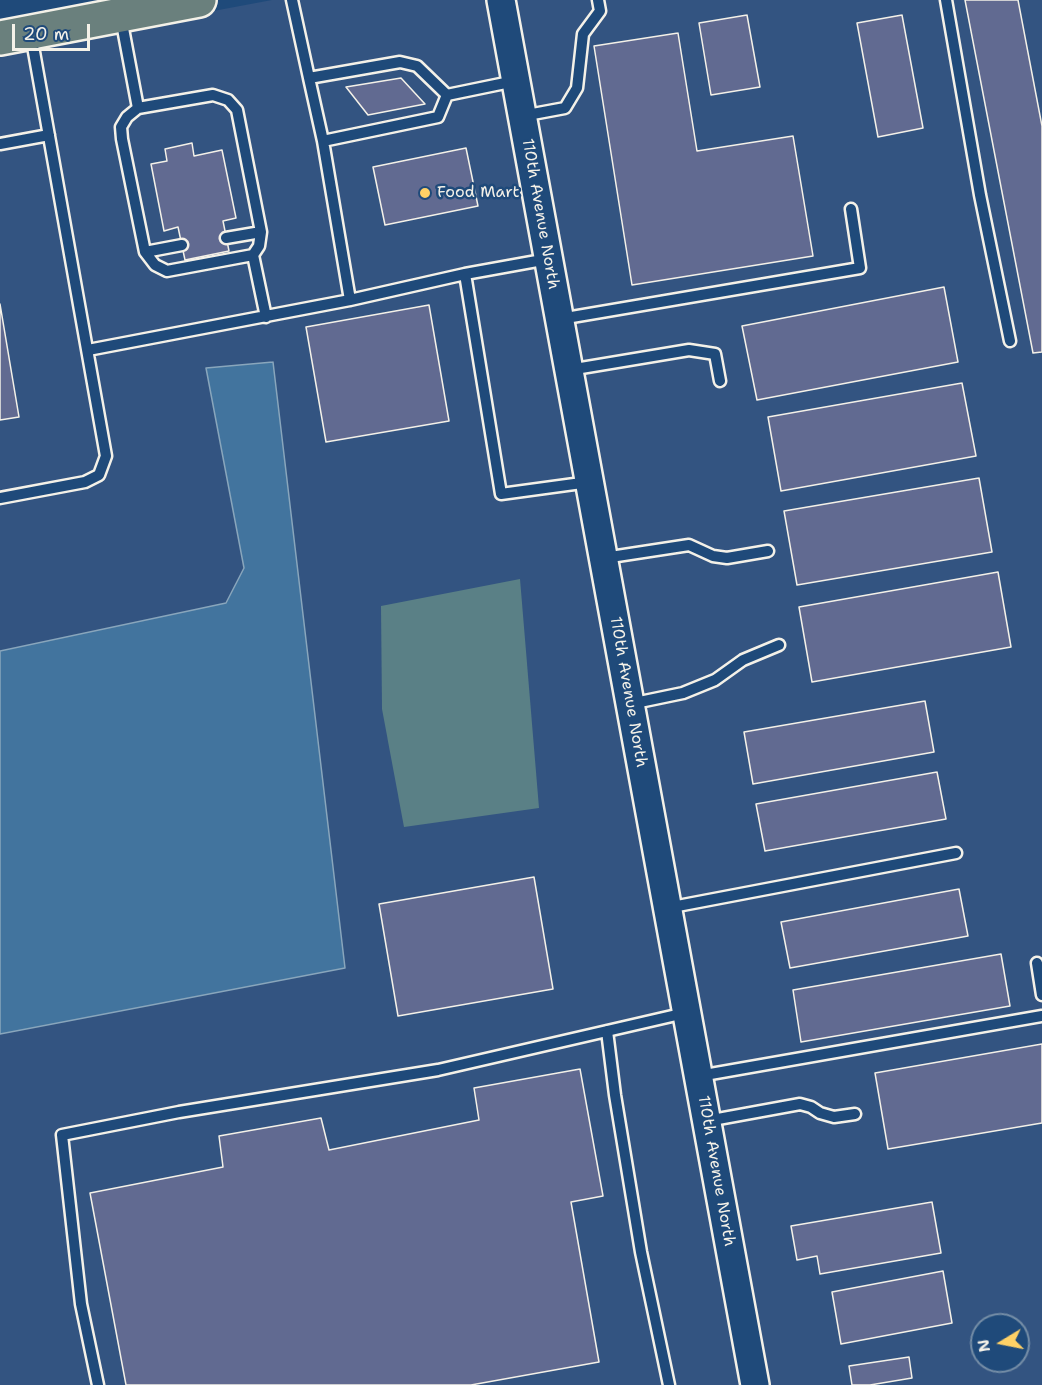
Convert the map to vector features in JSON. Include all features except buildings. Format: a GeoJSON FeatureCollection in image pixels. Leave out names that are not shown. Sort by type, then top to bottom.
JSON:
{"type":"FeatureCollection","features":[{"type":"Feature","properties":{"kind":"main road"},"geometry":{"type":"LineString","coordinates":[[15,35],[199,0]]}},
{"type":"Feature","properties":{"kind":"street","name":"110th Avenue North"},"geometry":{"type":"LineString","coordinates":[[501,0],[755,1385]]}},
{"type":"Feature","properties":{"kind":"lane"},"geometry":{"type":"LineString","coordinates":[[292,0],[323,141],[350,300]]}},
{"type":"Feature","properties":{"kind":"lane"},"geometry":{"type":"LineString","coordinates":[[522,117],[566,108],[577,88],[583,34],[600,11],[598,0]]}},
{"type":"Feature","properties":{"kind":"lane"},"geometry":{"type":"LineString","coordinates":[[946,0],[980,195],[1010,341]]}},
{"type":"Feature","properties":{"kind":"lane"},"geometry":{"type":"LineString","coordinates":[[120,15],[138,108]]}},
{"type":"Feature","properties":{"kind":"lane"},"geometry":{"type":"LineString","coordinates":[[0,498],[85,482],[99,475],[106,456],[49,135],[15,35]]}},
{"type":"Feature","properties":{"kind":"lane"},"geometry":{"type":"LineString","coordinates":[[309,78],[400,62],[417,66],[447,95]]}},
{"type":"Feature","properties":{"kind":"lane"},"geometry":{"type":"LineString","coordinates":[[447,95],[516,81]]}},
{"type":"Feature","properties":{"kind":"lane"},"geometry":{"type":"LineString","coordinates":[[253,255],[167,271],[155,265],[145,252],[121,127],[127,117],[138,108],[213,95],[228,100],[237,110],[261,232],[259,246],[253,255],[266,317]]}},
{"type":"Feature","properties":{"kind":"lane"},"geometry":{"type":"LineString","coordinates":[[323,141],[438,117],[447,95]]}},
{"type":"Feature","properties":{"kind":"lane"},"geometry":{"type":"LineString","coordinates":[[0,144],[49,135]]}},
{"type":"Feature","properties":{"kind":"lane"},"geometry":{"type":"LineString","coordinates":[[560,319],[860,268],[851,209]]}},
{"type":"Feature","properties":{"kind":"lane"},"geometry":{"type":"LineString","coordinates":[[226,238],[261,232]]}},
{"type":"Feature","properties":{"kind":"lane"},"geometry":{"type":"LineString","coordinates":[[145,252],[182,245]]}},
{"type":"Feature","properties":{"kind":"lane"},"geometry":{"type":"LineString","coordinates":[[88,350],[266,317],[465,274],[548,259]]}},
{"type":"Feature","properties":{"kind":"lane"},"geometry":{"type":"LineString","coordinates":[[465,274],[501,494],[589,482]]}},
{"type":"Feature","properties":{"kind":"lane"},"geometry":{"type":"LineString","coordinates":[[568,370],[689,350],[715,354],[720,381]]}},
{"type":"Feature","properties":{"kind":"lane"},"geometry":{"type":"LineString","coordinates":[[603,558],[689,545],[713,556],[727,558],[768,551]]}},
{"type":"Feature","properties":{"kind":"lane"},"geometry":{"type":"LineString","coordinates":[[630,704],[683,693],[716,680],[743,660],[779,645]]}},
{"type":"Feature","properties":{"kind":"lane"},"geometry":{"type":"LineString","coordinates":[[667,908],[956,853]]}},
{"type":"Feature","properties":{"kind":"lane"},"geometry":{"type":"LineString","coordinates":[[1037,963],[1042,995]]}},
{"type":"Feature","properties":{"kind":"lane"},"geometry":{"type":"LineString","coordinates":[[98,1385],[81,1304],[62,1135],[179,1112],[438,1070],[687,1013]]}},
{"type":"Feature","properties":{"kind":"lane"},"geometry":{"type":"LineString","coordinates":[[698,1076],[1042,1016]]}},
{"type":"Feature","properties":{"kind":"lane"},"geometry":{"type":"LineString","coordinates":[[607,1031],[615,1095],[641,1252],[669,1385]]}},
{"type":"Feature","properties":{"kind":"lane"},"geometry":{"type":"LineString","coordinates":[[707,1121],[800,1104],[834,1117],[855,1114]]}},
{"type":"Feature","properties":{"kind":"shaded area"},"geometry":{"type":"Polygon","coordinates":[[[272,0],[485,0],[740,1385],[0,1385],[0,1034],[345,968],[206,369],[244,568],[226,603],[0,651],[0,51],[272,0]]]}},
{"type":"Feature","properties":{"kind":"shaded area"},"geometry":{"type":"Polygon","coordinates":[[[516,0],[1042,0],[1042,1385],[770,1385],[516,0]]]}},
{"type":"Feature","properties":{"kind":"shaded area"},"geometry":{"type":"Polygon","coordinates":[[[273,362],[345,968],[0,1034],[0,651],[226,603],[244,568],[206,368],[273,362]]]}},
{"type":"Feature","properties":{"kind":"green space"},"geometry":{"type":"Polygon","coordinates":[[[520,579],[539,808],[404,827],[382,709],[381,606],[520,579]]]}},
{"type":"Feature","properties":{"kind":"place","name":"Food Mart"},"geometry":{"type":"Point","coordinates":[425,193]}}]}
